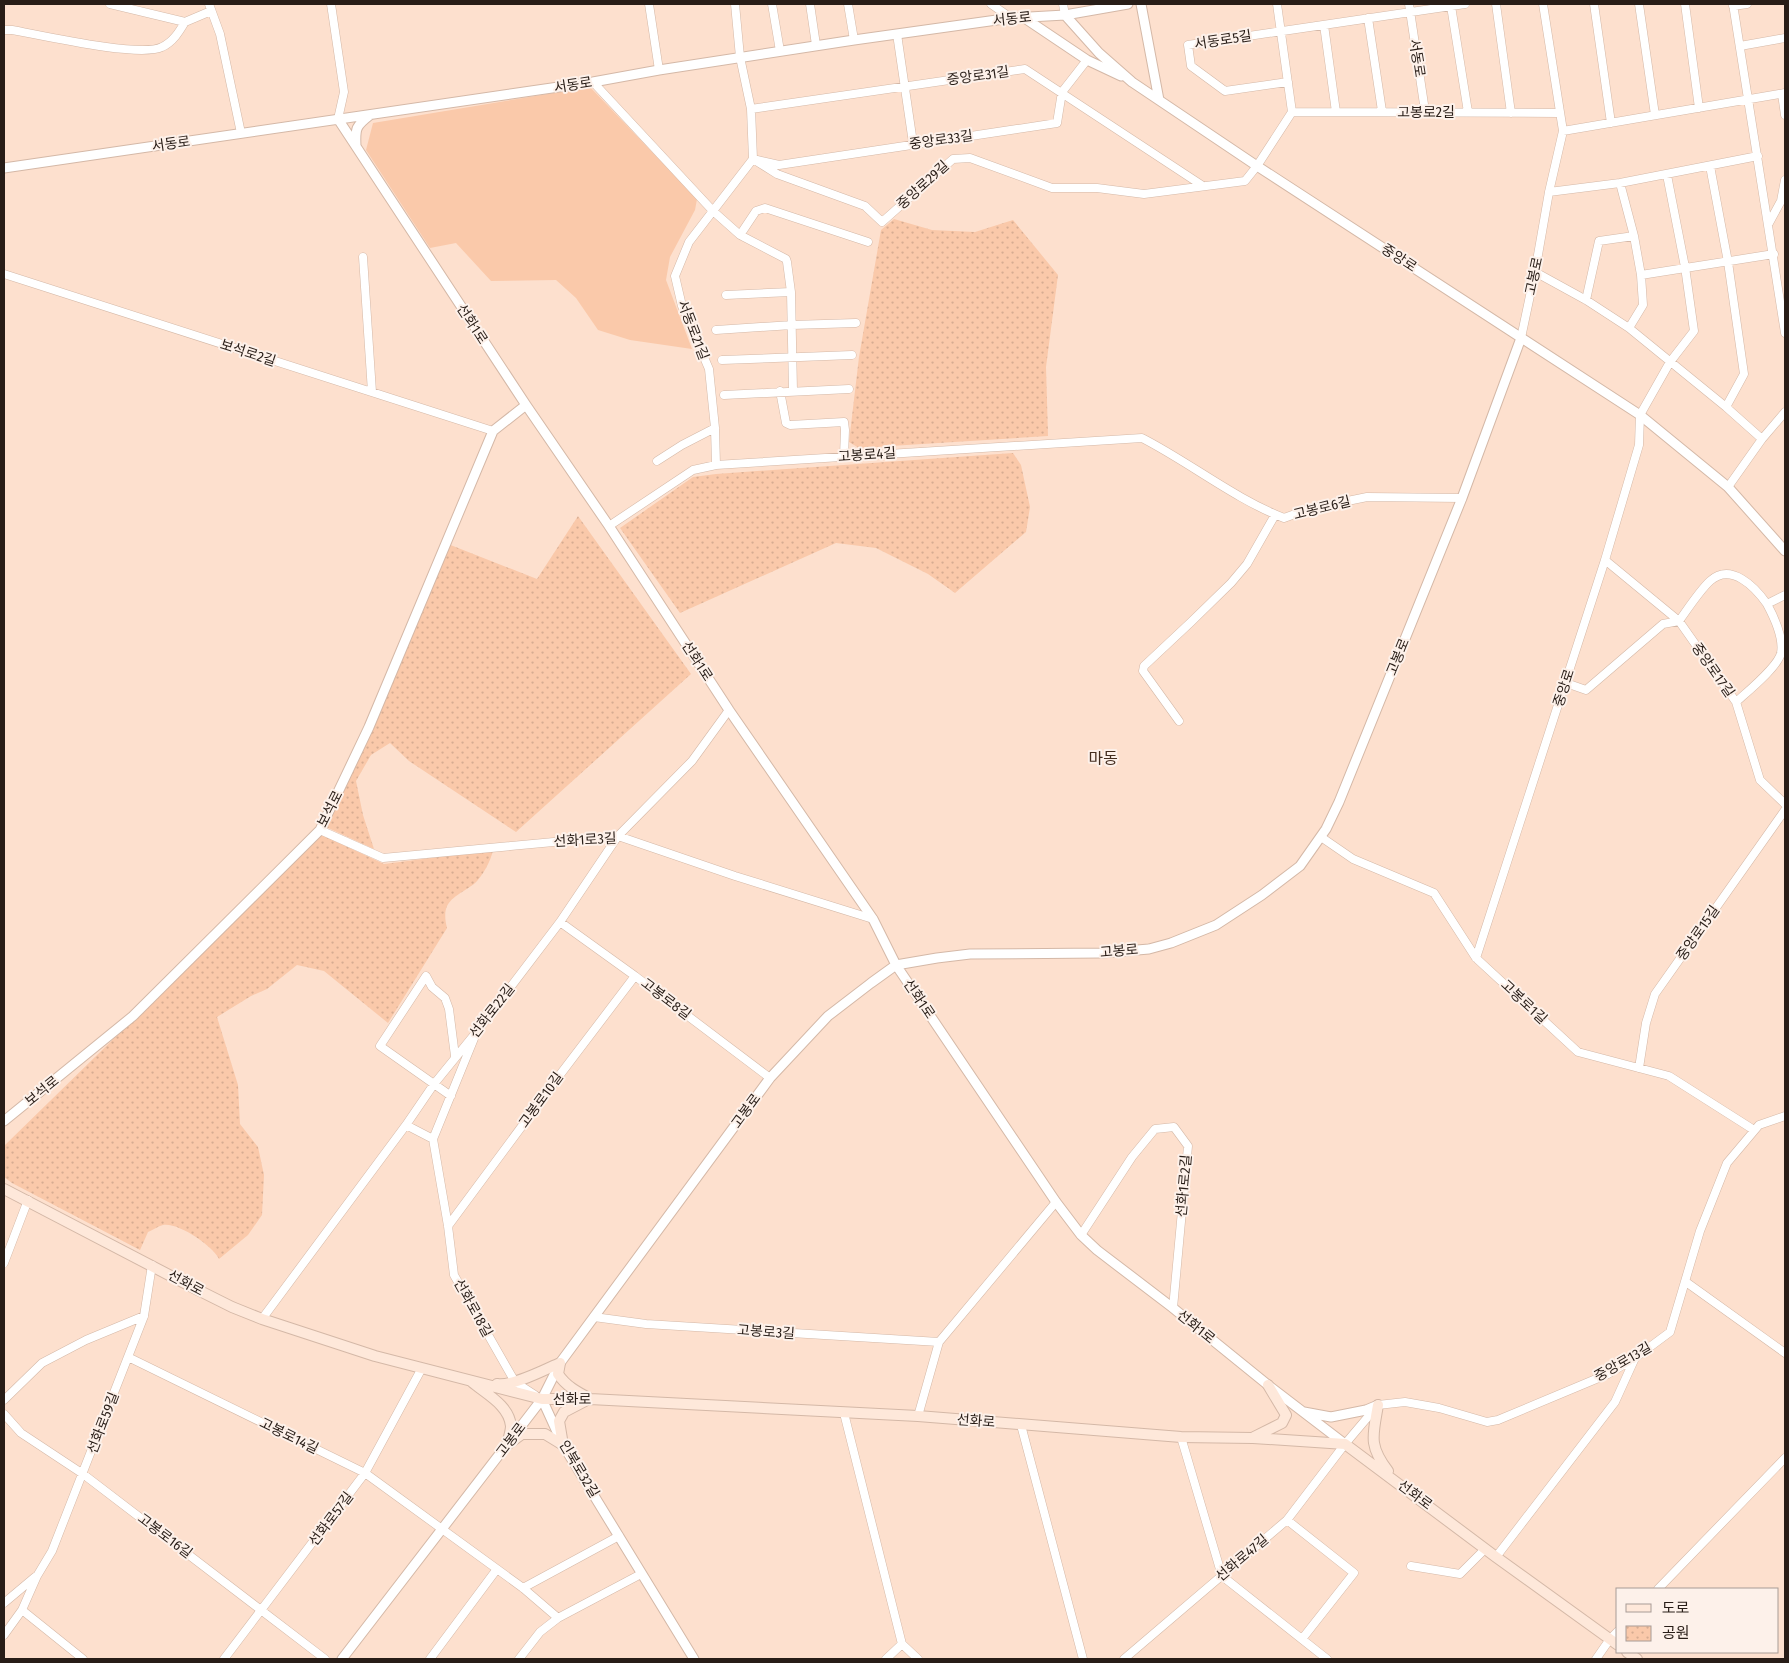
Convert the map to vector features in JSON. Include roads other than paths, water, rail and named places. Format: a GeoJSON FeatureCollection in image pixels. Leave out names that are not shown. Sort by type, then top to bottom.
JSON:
{"type":"FeatureCollection","features":[{"type":"Feature","properties":{"kind":"main road","name":"선화로"},"geometry":{"type":"LineString","coordinates":[[4,1189],[232,1307],[262,1319],[375,1356],[542,1399],[590,1399],[918,1416],[1181,1437],[1253,1438],[1345,1444],[1614,1642]]}},
{"type":"Feature","properties":{"kind":"main road"},"geometry":{"type":"LineString","coordinates":[[469,1380],[502,1385],[515,1382],[560,1363]]}},
{"type":"Feature","properties":{"kind":"main road"},"geometry":{"type":"LineString","coordinates":[[560,1363],[558,1374],[563,1381],[572,1389],[590,1399]]}},
{"type":"Feature","properties":{"kind":"main road"},"geometry":{"type":"LineString","coordinates":[[469,1380],[507,1413],[511,1426],[507,1445]]}},
{"type":"Feature","properties":{"kind":"main road"},"geometry":{"type":"LineString","coordinates":[[1253,1438],[1282,1423],[1286,1415],[1268,1385]]}},
{"type":"Feature","properties":{"kind":"main road"},"geometry":{"type":"LineString","coordinates":[[564,1445],[559,1421],[564,1412],[590,1399]]}},
{"type":"Feature","properties":{"kind":"main road"},"geometry":{"type":"LineString","coordinates":[[1378,1405],[1374,1433],[1377,1456],[1394,1479]]}},
{"type":"Feature","properties":{"kind":"main road"},"geometry":{"type":"LineString","coordinates":[[507,1445],[522,1434],[546,1434],[564,1445]]}},
{"type":"Feature","properties":{"kind":"street"},"geometry":{"type":"LineString","coordinates":[[110,4],[185,22]]}},
{"type":"Feature","properties":{"kind":"street"},"geometry":{"type":"LineString","coordinates":[[331,4],[344,92],[338,119]]}},
{"type":"Feature","properties":{"kind":"street"},"geometry":{"type":"LineString","coordinates":[[649,4],[659,70]]}},
{"type":"Feature","properties":{"kind":"street"},"geometry":{"type":"LineString","coordinates":[[735,4],[740,57],[750,109],[753,159]]}},
{"type":"Feature","properties":{"kind":"street"},"geometry":{"type":"LineString","coordinates":[[772,4],[780,51]]}},
{"type":"Feature","properties":{"kind":"street"},"geometry":{"type":"LineString","coordinates":[[810,4],[816,46]]}},
{"type":"Feature","properties":{"kind":"street"},"geometry":{"type":"LineString","coordinates":[[848,4],[854,40]]}},
{"type":"Feature","properties":{"kind":"street"},"geometry":{"type":"LineString","coordinates":[[991,4],[1011,18]]}},
{"type":"Feature","properties":{"kind":"street"},"geometry":{"type":"LineString","coordinates":[[1062,4],[1065,15]]}},
{"type":"Feature","properties":{"kind":"street","name":"서동로"},"geometry":{"type":"LineString","coordinates":[[4,168],[594,82],[854,40],[1011,18],[1065,15],[1128,4]]}},
{"type":"Feature","properties":{"kind":"street"},"geometry":{"type":"LineString","coordinates":[[1141,4],[1159,100]]}},
{"type":"Feature","properties":{"kind":"street"},"geometry":{"type":"LineString","coordinates":[[1257,166],[1292,112],[1277,4]]}},
{"type":"Feature","properties":{"kind":"street","name":"서동로5길"},"geometry":{"type":"LineString","coordinates":[[1288,82],[1225,91],[1191,66],[1188,45],[1368,18],[1409,8],[1465,4]]}},
{"type":"Feature","properties":{"kind":"street"},"geometry":{"type":"LineString","coordinates":[[1496,4],[1511,112]]}},
{"type":"Feature","properties":{"kind":"street","name":"고봉로"},"geometry":{"type":"LineString","coordinates":[[342,1659],[542,1399],[560,1363],[770,1078],[828,1016],[896,965],[970,954],[1102,953],[1149,949],[1171,943],[1216,925],[1262,895],[1300,866],[1321,837],[1339,802],[1462,498],[1521,338],[1563,131],[1543,4]]}},
{"type":"Feature","properties":{"kind":"street"},"geometry":{"type":"LineString","coordinates":[[1594,4],[1611,123]]}},
{"type":"Feature","properties":{"kind":"street"},"geometry":{"type":"LineString","coordinates":[[1639,4],[1655,115]]}},
{"type":"Feature","properties":{"kind":"street"},"geometry":{"type":"LineString","coordinates":[[1685,4],[1700,108]]}},
{"type":"Feature","properties":{"kind":"street"},"geometry":{"type":"LineString","coordinates":[[1747,4],[1733,5],[1774,254],[1785,333]]}},
{"type":"Feature","properties":{"kind":"street"},"geometry":{"type":"LineString","coordinates":[[1451,6],[1468,112]]}},
{"type":"Feature","properties":{"kind":"street"},"geometry":{"type":"LineString","coordinates":[[4,30],[147,51],[161,47],[169,42],[176,36],[185,22],[210,8],[220,34],[241,134]]}},
{"type":"Feature","properties":{"kind":"street","name":"서동로"},"geometry":{"type":"LineString","coordinates":[[1409,8],[1425,111]]}},
{"type":"Feature","properties":{"kind":"street","name":"중앙로"},"geometry":{"type":"LineString","coordinates":[[1065,15],[1099,53],[1132,82],[1257,166],[1640,415],[1728,487],[1785,551]]}},
{"type":"Feature","properties":{"kind":"street"},"geometry":{"type":"LineString","coordinates":[[1023,17],[1087,60],[1132,82]]}},
{"type":"Feature","properties":{"kind":"street"},"geometry":{"type":"LineString","coordinates":[[1368,18],[1382,111]]}},
{"type":"Feature","properties":{"kind":"street"},"geometry":{"type":"LineString","coordinates":[[1324,25],[1336,112]]}},
{"type":"Feature","properties":{"kind":"street"},"geometry":{"type":"LineString","coordinates":[[897,34],[913,144]]}},
{"type":"Feature","properties":{"kind":"street"},"geometry":{"type":"LineString","coordinates":[[1740,46],[1785,38]]}},
{"type":"Feature","properties":{"kind":"street","name":"중앙로33길"},"geometry":{"type":"LineString","coordinates":[[753,159],[780,165],[1057,123],[1062,92],[1087,60]]}},
{"type":"Feature","properties":{"kind":"street","name":"중앙로31길"},"geometry":{"type":"LineString","coordinates":[[750,109],[1025,69],[1203,186]]}},
{"type":"Feature","properties":{"kind":"street"},"geometry":{"type":"LineString","coordinates":[[594,82],[713,211],[740,235],[786,259],[788,262],[791,292],[793,391]]}},
{"type":"Feature","properties":{"kind":"street"},"geometry":{"type":"LineString","coordinates":[[1563,131],[1784,94],[1785,114]]}},
{"type":"Feature","properties":{"kind":"street","name":"고봉로2길"},"geometry":{"type":"LineString","coordinates":[[1292,112],[1560,113]]}},
{"type":"Feature","properties":{"kind":"street"},"geometry":{"type":"LineString","coordinates":[[356,146],[355,131],[358,124],[370,115]]}},
{"type":"Feature","properties":{"kind":"street","name":"선화1로"},"geometry":{"type":"LineString","coordinates":[[338,119],[729,710],[874,919],[896,965],[1056,1202],[1081,1235],[1268,1385],[1345,1444]]}},
{"type":"Feature","properties":{"kind":"street"},"geometry":{"type":"LineString","coordinates":[[1550,192],[1620,183],[1758,156]]}},
{"type":"Feature","properties":{"kind":"street","name":"중앙로29길"},"geometry":{"type":"LineString","coordinates":[[753,159],[777,174],[864,206],[882,222],[953,159],[970,158],[1052,188],[1097,188],[1144,194],[1245,180],[1257,166]]}},
{"type":"Feature","properties":{"kind":"street","name":"서동로21길"},"geometry":{"type":"LineString","coordinates":[[716,464],[715,428],[708,369],[682,306],[675,276],[689,242],[753,159]]}},
{"type":"Feature","properties":{"kind":"street"},"geometry":{"type":"LineString","coordinates":[[1710,166],[1728,262],[1744,374],[1726,407]]}},
{"type":"Feature","properties":{"kind":"street"},"geometry":{"type":"LineString","coordinates":[[1640,415],[1670,362],[1694,331],[1685,267],[1667,174]]}},
{"type":"Feature","properties":{"kind":"street"},"geometry":{"type":"LineString","coordinates":[[1769,223],[1783,202],[1785,180]]}},
{"type":"Feature","properties":{"kind":"street"},"geometry":{"type":"LineString","coordinates":[[1620,183],[1634,236],[1641,275],[1643,305],[1629,328]]}},
{"type":"Feature","properties":{"kind":"street"},"geometry":{"type":"LineString","coordinates":[[740,235],[756,211],[765,208],[868,242]]}},
{"type":"Feature","properties":{"kind":"street"},"geometry":{"type":"LineString","coordinates":[[1586,300],[1599,241],[1634,236]]}},
{"type":"Feature","properties":{"kind":"street"},"geometry":{"type":"LineString","coordinates":[[1641,275],[1774,254]]}},
{"type":"Feature","properties":{"kind":"street"},"geometry":{"type":"LineString","coordinates":[[363,257],[372,392]]}},
{"type":"Feature","properties":{"kind":"street"},"geometry":{"type":"LineString","coordinates":[[1535,272],[1586,300],[1629,328],[1726,407],[1762,439]]}},
{"type":"Feature","properties":{"kind":"street","name":"보석로2길"},"geometry":{"type":"LineString","coordinates":[[4,274],[493,431]]}},
{"type":"Feature","properties":{"kind":"street"},"geometry":{"type":"LineString","coordinates":[[726,295],[791,292]]}},
{"type":"Feature","properties":{"kind":"street"},"geometry":{"type":"LineString","coordinates":[[716,330],[792,324],[856,323]]}},
{"type":"Feature","properties":{"kind":"street"},"geometry":{"type":"LineString","coordinates":[[722,360],[852,354]]}},
{"type":"Feature","properties":{"kind":"street"},"geometry":{"type":"LineString","coordinates":[[724,395],[849,389]]}},
{"type":"Feature","properties":{"kind":"street"},"geometry":{"type":"LineString","coordinates":[[780,391],[786,423],[790,425],[844,422],[844,456]]}},
{"type":"Feature","properties":{"kind":"street","name":"보석로"},"geometry":{"type":"LineString","coordinates":[[4,1122],[134,1016],[320,830],[369,727],[493,431],[526,405]]}},
{"type":"Feature","properties":{"kind":"street"},"geometry":{"type":"LineString","coordinates":[[1728,487],[1762,439],[1785,412]]}},
{"type":"Feature","properties":{"kind":"street","name":"중앙로"},"geometry":{"type":"LineString","coordinates":[[1476,958],[1605,560],[1639,445],[1640,415]]}},
{"type":"Feature","properties":{"kind":"street"},"geometry":{"type":"LineString","coordinates":[[656,461],[715,428]]}},
{"type":"Feature","properties":{"kind":"street","name":"고봉로6길"},"geometry":{"type":"LineString","coordinates":[[1142,438],[1264,510],[1284,518],[1309,509],[1367,497],[1462,498]]}},
{"type":"Feature","properties":{"kind":"street","name":"고봉로4길"},"geometry":{"type":"LineString","coordinates":[[609,526],[693,470],[716,464],[1142,438]]}},
{"type":"Feature","properties":{"kind":"street"},"geometry":{"type":"LineString","coordinates":[[1179,721],[1143,670],[1144,666],[1231,583],[1247,564],[1275,515]]}},
{"type":"Feature","properties":{"kind":"street","name":"중앙로17길"},"geometry":{"type":"LineString","coordinates":[[1605,560],[1679,621],[1736,702],[1760,780],[1785,804]]}},
{"type":"Feature","properties":{"kind":"street"},"geometry":{"type":"LineString","coordinates":[[1566,683],[1586,690],[1663,624],[1679,621],[1710,581],[1729,574],[1743,579],[1756,589],[1767,604],[1775,620],[1780,637],[1781,653],[1772,667],[1736,702]]}},
{"type":"Feature","properties":{"kind":"street"},"geometry":{"type":"LineString","coordinates":[[1767,604],[1785,595]]}},
{"type":"Feature","properties":{"kind":"street","name":"선화로22길"},"geometry":{"type":"LineString","coordinates":[[262,1319],[455,1056],[478,1030],[560,922],[618,836],[692,761],[729,710]]}},
{"type":"Feature","properties":{"kind":"street","name":"중앙로15길"},"geometry":{"type":"LineString","coordinates":[[1639,1068],[1646,1023],[1655,994],[1785,810]]}},
{"type":"Feature","properties":{"kind":"street","name":"선화1로3길"},"geometry":{"type":"LineString","coordinates":[[320,830],[383,858],[618,836],[736,876],[874,919]]}},
{"type":"Feature","properties":{"kind":"street","name":"고봉로1길"},"geometry":{"type":"LineString","coordinates":[[1321,837],[1353,859],[1434,893],[1476,958],[1578,1052],[1669,1076],[1754,1130]]}},
{"type":"Feature","properties":{"kind":"street","name":"고봉로8길"},"geometry":{"type":"LineString","coordinates":[[560,922],[770,1078]]}},
{"type":"Feature","properties":{"kind":"street"},"geometry":{"type":"LineString","coordinates":[[451,1096],[380,1046],[426,976],[432,986],[445,998],[449,1009],[455,1056]]}},
{"type":"Feature","properties":{"kind":"street","name":"고봉로10길"},"geometry":{"type":"LineString","coordinates":[[448,1226],[635,976]]}},
{"type":"Feature","properties":{"kind":"street"},"geometry":{"type":"LineString","coordinates":[[406,1125],[433,1139],[478,1030]]}},
{"type":"Feature","properties":{"kind":"street","name":"중앙로13길"},"geometry":{"type":"LineString","coordinates":[[1378,1405],[1405,1402],[1439,1408],[1487,1422],[1498,1420],[1608,1374],[1635,1358],[1670,1332],[1700,1231],[1727,1163],[1759,1125],[1785,1116]]}},
{"type":"Feature","properties":{"kind":"street","name":"선화1로2길"},"geometry":{"type":"LineString","coordinates":[[1081,1235],[1132,1157],[1155,1129],[1174,1126],[1188,1146],[1173,1308]]}},
{"type":"Feature","properties":{"kind":"street","name":"선화로18길"},"geometry":{"type":"LineString","coordinates":[[433,1139],[448,1226],[454,1275],[515,1382],[542,1399]]}},
{"type":"Feature","properties":{"kind":"street"},"geometry":{"type":"LineString","coordinates":[[4,1263],[28,1200]]}},
{"type":"Feature","properties":{"kind":"street"},"geometry":{"type":"LineString","coordinates":[[918,1416],[939,1342],[1056,1202]]}},
{"type":"Feature","properties":{"kind":"street","name":"선화로59길"},"geometry":{"type":"LineString","coordinates":[[4,1635],[22,1610],[37,1576],[52,1551],[83,1474],[144,1316],[152,1266]]}},
{"type":"Feature","properties":{"kind":"street"},"geometry":{"type":"LineString","coordinates":[[1686,1282],[1785,1353]]}},
{"type":"Feature","properties":{"kind":"street"},"geometry":{"type":"LineString","coordinates":[[4,1400],[42,1363],[86,1340],[144,1316]]}},
{"type":"Feature","properties":{"kind":"street","name":"고봉로3길"},"geometry":{"type":"LineString","coordinates":[[594,1317],[646,1324],[939,1342]]}},
{"type":"Feature","properties":{"kind":"street","name":"고봉로14길"},"geometry":{"type":"LineString","coordinates":[[128,1357],[365,1473],[523,1588],[558,1618]]}},
{"type":"Feature","properties":{"kind":"street"},"geometry":{"type":"LineString","coordinates":[[1496,1557],[1615,1402],[1635,1358]]}},
{"type":"Feature","properties":{"kind":"street","name":"선화로57길"},"geometry":{"type":"LineString","coordinates":[[224,1659],[365,1473],[422,1368]]}},
{"type":"Feature","properties":{"kind":"street","name":"인북로32길"},"geometry":{"type":"LineString","coordinates":[[542,1399],[564,1445],[694,1659]]}},
{"type":"Feature","properties":{"kind":"street"},"geometry":{"type":"LineString","coordinates":[[1302,1411],[1331,1417],[1378,1405]]}},
{"type":"Feature","properties":{"kind":"street"},"geometry":{"type":"LineString","coordinates":[[1345,1444],[1378,1405]]}},
{"type":"Feature","properties":{"kind":"street"},"geometry":{"type":"LineString","coordinates":[[844,1413],[902,1644],[918,1659]]}},
{"type":"Feature","properties":{"kind":"street","name":"고봉로16길"},"geometry":{"type":"LineString","coordinates":[[4,1414],[21,1433],[83,1474],[325,1659]]}},
{"type":"Feature","properties":{"kind":"street"},"geometry":{"type":"LineString","coordinates":[[1021,1425],[1083,1659]]}},
{"type":"Feature","properties":{"kind":"street"},"geometry":{"type":"LineString","coordinates":[[1181,1437],[1222,1576],[1327,1659]]}},
{"type":"Feature","properties":{"kind":"street","name":"선화로47길"},"geometry":{"type":"LineString","coordinates":[[1124,1659],[1287,1520],[1345,1444]]}},
{"type":"Feature","properties":{"kind":"street"},"geometry":{"type":"LineString","coordinates":[[1659,1588],[1785,1458]]}},
{"type":"Feature","properties":{"kind":"street"},"geometry":{"type":"LineString","coordinates":[[1287,1520],[1354,1572],[1302,1639]]}},
{"type":"Feature","properties":{"kind":"street"},"geometry":{"type":"LineString","coordinates":[[523,1588],[619,1536]]}},
{"type":"Feature","properties":{"kind":"street"},"geometry":{"type":"LineString","coordinates":[[1411,1566],[1460,1574],[1485,1548]]}},
{"type":"Feature","properties":{"kind":"street"},"geometry":{"type":"LineString","coordinates":[[430,1659],[497,1569]]}},
{"type":"Feature","properties":{"kind":"street"},"geometry":{"type":"LineString","coordinates":[[519,1659],[540,1632],[558,1618],[641,1574]]}},
{"type":"Feature","properties":{"kind":"street","name":"선화로59길"},"geometry":{"type":"LineString","coordinates":[[4,1603],[37,1576]]}},
{"type":"Feature","properties":{"kind":"street"},"geometry":{"type":"LineString","coordinates":[[22,1610],[84,1659]]}},
{"type":"Feature","properties":{"kind":"street"},"geometry":{"type":"LineString","coordinates":[[1596,1659],[1614,1642]]}},
{"type":"Feature","properties":{"kind":"street"},"geometry":{"type":"LineString","coordinates":[[886,1659],[902,1644]]}},
{"type":"Feature","properties":{"kind":"district","name":"마동"},"geometry":{"type":"Point","coordinates":[1103,758]}}]}
